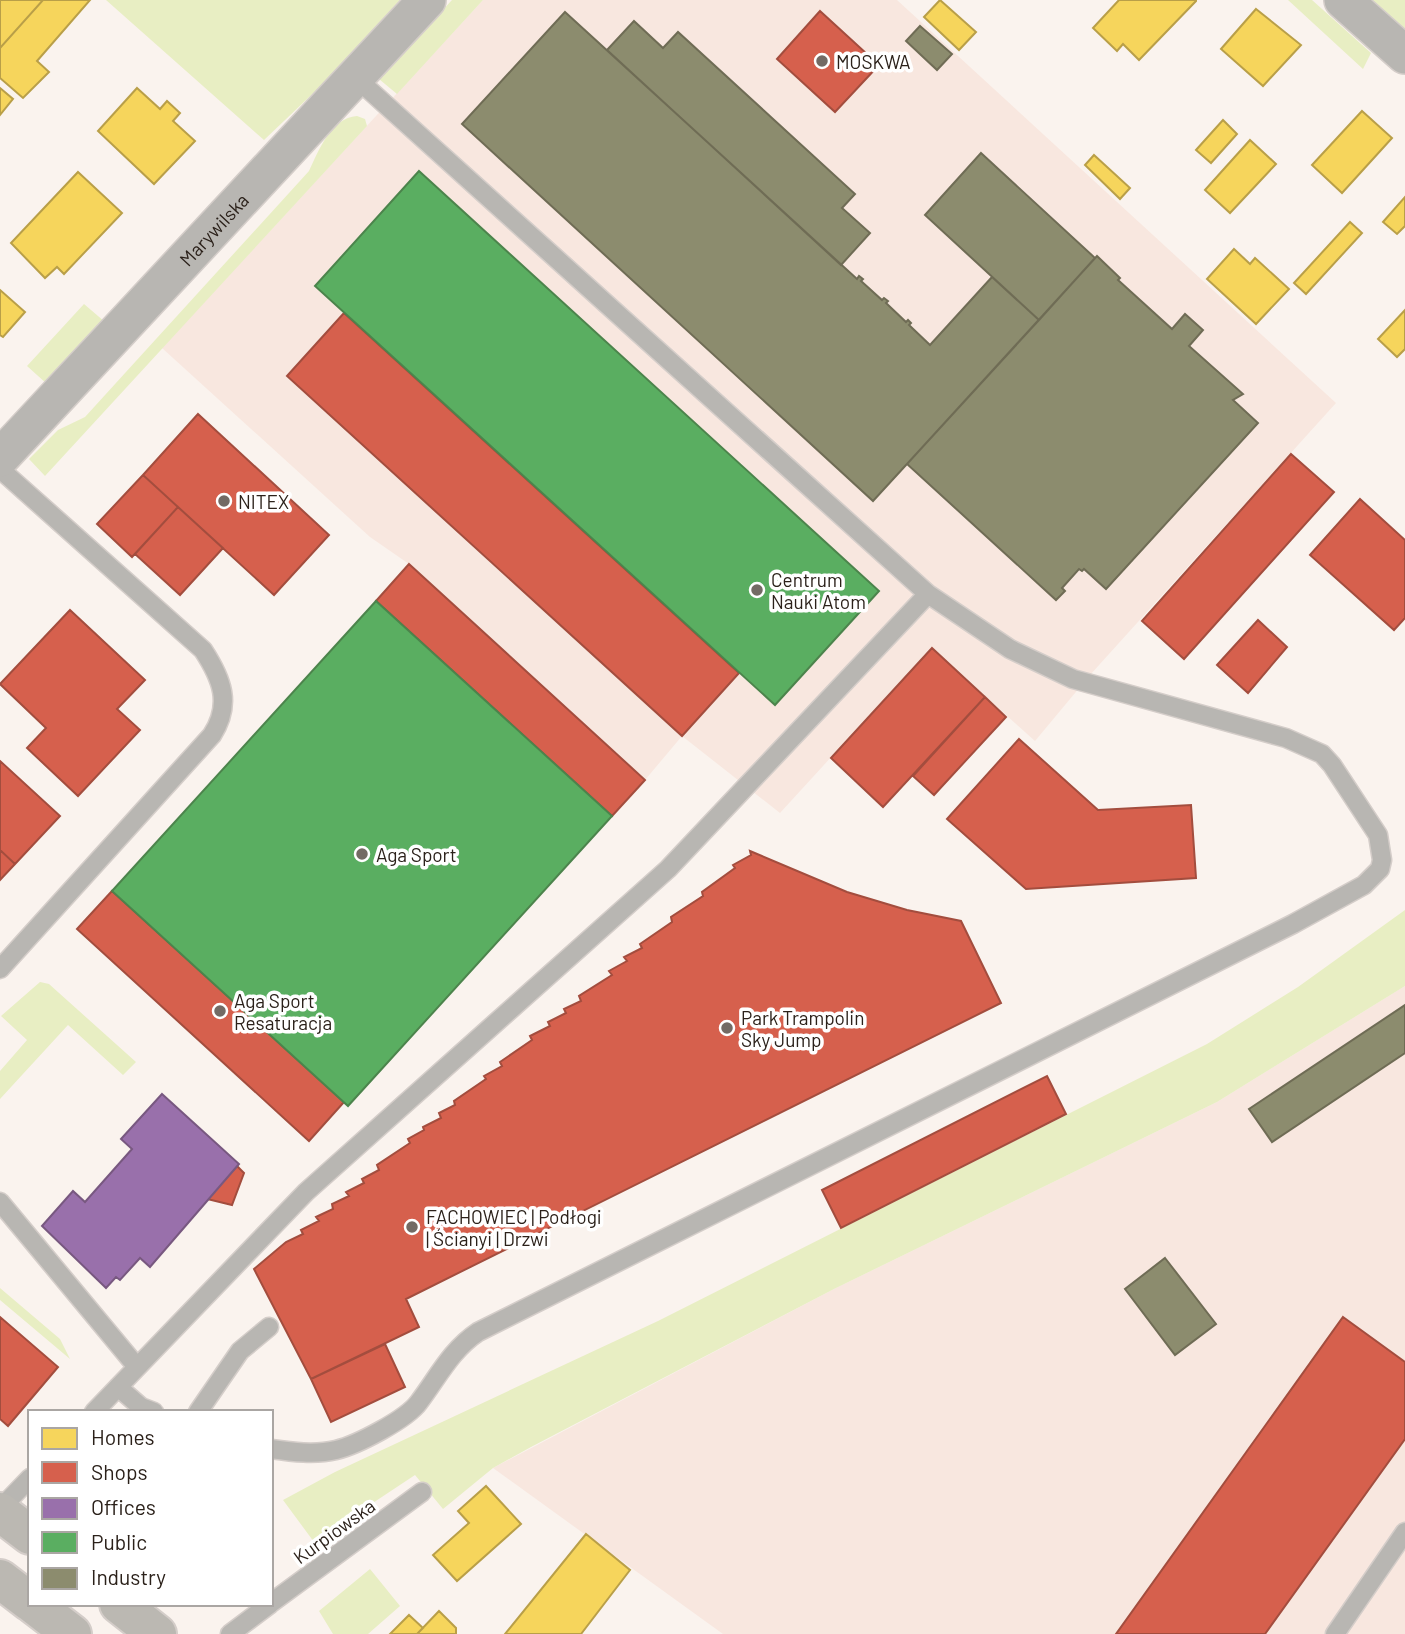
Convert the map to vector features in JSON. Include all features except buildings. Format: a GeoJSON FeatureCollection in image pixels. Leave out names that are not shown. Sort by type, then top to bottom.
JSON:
{"type":"FeatureCollection","features":[{"type":"Feature","properties":{"kind":"main road"},"geometry":{"type":"LineString","coordinates":[[0,1510],[28,1533]]}},
{"type":"Feature","properties":{"kind":"main road"},"geometry":{"type":"LineString","coordinates":[[0,1579],[28,1601]]}},
{"type":"Feature","properties":{"kind":"main road"},"geometry":{"type":"LineString","coordinates":[[35,1606],[72,1634]]}},
{"type":"Feature","properties":{"kind":"main road"},"geometry":{"type":"LineString","coordinates":[[122,1606],[157,1634]]}},
{"type":"Feature","properties":{"kind":"street","name":"Marywilska"},"geometry":{"type":"LineString","coordinates":[[0,458],[427,0]]}},
{"type":"Feature","properties":{"kind":"street"},"geometry":{"type":"LineString","coordinates":[[1343,0],[1405,55]]}},
{"type":"Feature","properties":{"kind":"lane"},"geometry":{"type":"LineString","coordinates":[[273,1449],[313,1453],[339,1450],[398,1420],[417,1405],[456,1349],[478,1332],[1353,892],[1380,869],[1383,847],[1343,778],[1322,754],[1286,738],[1073,679],[1039,665],[928,594],[356,78]]}},
{"type":"Feature","properties":{"kind":"lane"},"geometry":{"type":"LineString","coordinates":[[0,469],[203,650],[220,681],[225,707],[212,735],[0,969]]}},
{"type":"Feature","properties":{"kind":"lane"},"geometry":{"type":"LineString","coordinates":[[96,1410],[306,1192],[668,869],[928,594]]}},
{"type":"Feature","properties":{"kind":"lane"},"geometry":{"type":"LineString","coordinates":[[0,1202],[137,1367]]}},
{"type":"Feature","properties":{"kind":"lane"},"geometry":{"type":"LineString","coordinates":[[199,1410],[240,1352],[269,1327]]}},
{"type":"Feature","properties":{"kind":"lane"},"geometry":{"type":"LineString","coordinates":[[118,1387],[149,1410]]}},
{"type":"Feature","properties":{"kind":"lane"},"geometry":{"type":"LineString","coordinates":[[0,1510],[28,1480]]}},
{"type":"Feature","properties":{"kind":"lane","name":"Kurpiowska"},"geometry":{"type":"LineString","coordinates":[[273,1603],[422,1492]]}},
{"type":"Feature","properties":{"kind":"lane"},"geometry":{"type":"LineString","coordinates":[[1335,1634],[1405,1532]]}},
{"type":"Feature","properties":{"kind":"lane","name":"Kurpiowska"},"geometry":{"type":"LineString","coordinates":[[230,1634],[268,1606]]}},
{"type":"Feature","properties":{"kind":"shaded area"},"geometry":{"type":"Polygon","coordinates":[[[483,0],[897,0],[1336,403],[1090,675],[1035,741],[931,648],[780,813],[682,736],[645,780],[409,564],[370,537],[162,348],[483,0]]]}},
{"type":"Feature","properties":{"kind":"shaded area"},"geometry":{"type":"Polygon","coordinates":[[[1405,986],[1405,1634],[723,1634],[493,1468],[834,1289],[1217,1102],[1405,986]]]}},
{"type":"Feature","properties":{"kind":"green space"},"geometry":{"type":"Polygon","coordinates":[[[106,0],[400,0],[325,82],[264,140],[106,0]]]}},
{"type":"Feature","properties":{"kind":"green space"},"geometry":{"type":"Polygon","coordinates":[[[452,0],[483,0],[397,94],[379,79],[452,0]]]}},
{"type":"Feature","properties":{"kind":"green space"},"geometry":{"type":"Polygon","coordinates":[[[1288,0],[1312,0],[1371,53],[1363,69],[1288,0]]]}},
{"type":"Feature","properties":{"kind":"green space"},"geometry":{"type":"Polygon","coordinates":[[[1371,0],[1405,0],[1405,31],[1371,0]]]}},
{"type":"Feature","properties":{"kind":"green space"},"geometry":{"type":"Polygon","coordinates":[[[357,116],[365,119],[367,126],[45,476],[29,459],[58,430],[85,417],[309,171],[333,129],[340,122],[357,116]]]}},
{"type":"Feature","properties":{"kind":"green space"},"geometry":{"type":"Polygon","coordinates":[[[84,304],[105,322],[47,384],[27,366],[84,304]]]}},
{"type":"Feature","properties":{"kind":"green space"},"geometry":{"type":"Polygon","coordinates":[[[1405,910],[1405,986],[1217,1102],[834,1289],[531,1447],[493,1468],[443,1509],[415,1475],[314,1542],[283,1500],[335,1472],[658,1321],[1207,1044],[1298,987],[1405,910]]]}},
{"type":"Feature","properties":{"kind":"green space"},"geometry":{"type":"Polygon","coordinates":[[[40,982],[49,984],[136,1062],[123,1075],[68,1025],[0,1099],[0,1071],[27,1040],[1,1016],[40,982]]]}},
{"type":"Feature","properties":{"kind":"green space"},"geometry":{"type":"Polygon","coordinates":[[[0,1288],[60,1339],[70,1359],[0,1300],[0,1288]]]}},
{"type":"Feature","properties":{"kind":"green space"},"geometry":{"type":"Polygon","coordinates":[[[370,1569],[400,1606],[368,1634],[333,1634],[319,1611],[370,1569]]]}},
{"type":"Feature","properties":{"kind":"place","name":"MOSKWA"},"geometry":{"type":"Point","coordinates":[822,61]}},
{"type":"Feature","properties":{"kind":"place","name":"NITEX"},"geometry":{"type":"Point","coordinates":[224,501]}},
{"type":"Feature","properties":{"kind":"place","name":"Centrum Nauki Atom"},"geometry":{"type":"Point","coordinates":[757,590]}},
{"type":"Feature","properties":{"kind":"place","name":"Aga Sport"},"geometry":{"type":"Point","coordinates":[362,854]}},
{"type":"Feature","properties":{"kind":"place","name":"Aga Sport Resaturacja"},"geometry":{"type":"Point","coordinates":[220,1011]}},
{"type":"Feature","properties":{"kind":"place","name":"Park Trampolin Sky Jump"},"geometry":{"type":"Point","coordinates":[727,1028]}},
{"type":"Feature","properties":{"kind":"place","name":"FACHOWIEC | Podłogi | Ścianyi | Drzwi"},"geometry":{"type":"Point","coordinates":[412,1227]}}]}
